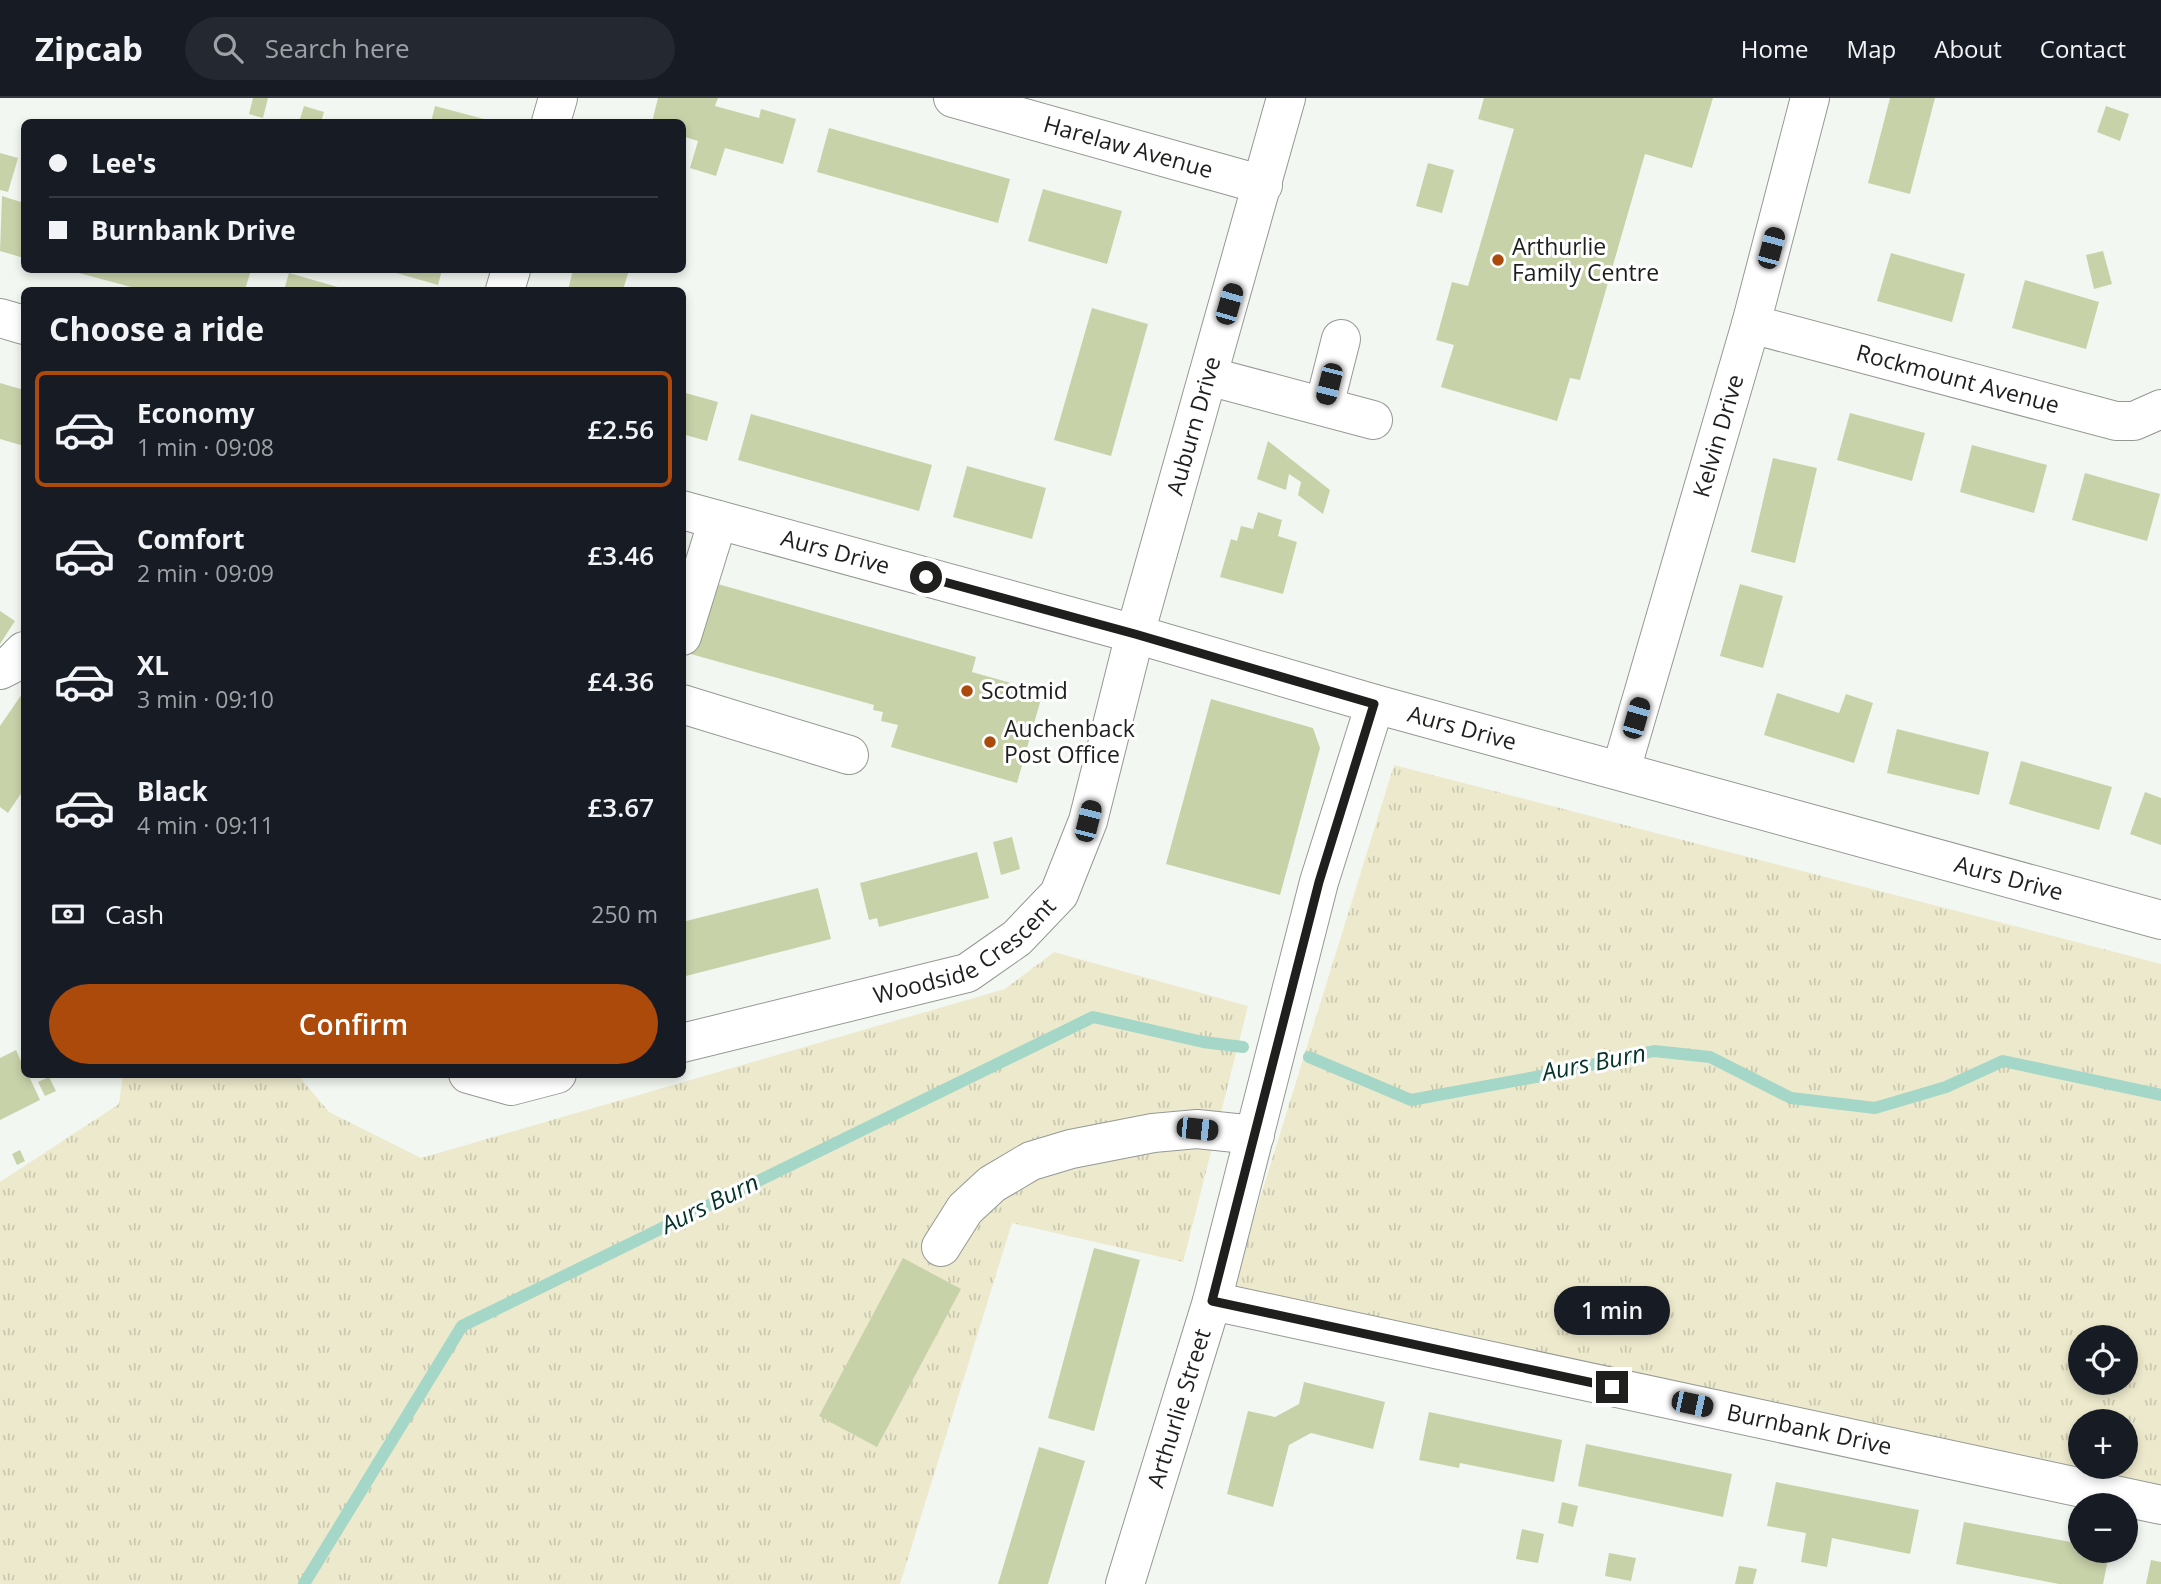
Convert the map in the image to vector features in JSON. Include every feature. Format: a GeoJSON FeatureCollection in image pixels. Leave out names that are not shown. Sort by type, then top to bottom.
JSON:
{"type":"FeatureCollection","features":[{"type":"Feature","properties":{"kind":"street"},"geometry":{"type":"LineString","coordinates":[[552,119],[558,98]]}},
{"type":"Feature","properties":{"kind":"street","name":"Harelaw Avenue"},"geometry":{"type":"LineString","coordinates":[[953,98],[1263,185]]}},
{"type":"Feature","properties":{"kind":"street","name":"Auburn Drive"},"geometry":{"type":"LineString","coordinates":[[1135,634],[1286,98]]}},
{"type":"Feature","properties":{"kind":"street","name":"Kelvin Drive"},"geometry":{"type":"LineString","coordinates":[[1621,770],[1751,324],[1810,98]]}},
{"type":"Feature","properties":{"kind":"street"},"geometry":{"type":"LineString","coordinates":[[0,318],[21,324]]}},
{"type":"Feature","properties":{"kind":"street","name":"Rockmount Avenue"},"geometry":{"type":"LineString","coordinates":[[1751,324],[2116,421],[2134,421],[2161,409]]}},
{"type":"Feature","properties":{"kind":"street"},"geometry":{"type":"LineString","coordinates":[[1324,406],[1340,339]]}},
{"type":"Feature","properties":{"kind":"street"},"geometry":{"type":"LineString","coordinates":[[1208,376],[1373,420]]}},
{"type":"Feature","properties":{"kind":"street"},"geometry":{"type":"LineString","coordinates":[[686,609],[700,515]]}},
{"type":"Feature","properties":{"kind":"street","name":"Aurs Drive"},"geometry":{"type":"LineString","coordinates":[[700,515],[2161,920]]}},
{"type":"Feature","properties":{"kind":"street","name":"Woodside Crescent"},"geometry":{"type":"LineString","coordinates":[[686,1043],[967,973],[1017,938],[1059,894],[1083,833],[1135,634]]}},
{"type":"Feature","properties":{"kind":"street"},"geometry":{"type":"LineString","coordinates":[[0,670],[21,654]]}},
{"type":"Feature","properties":{"kind":"street","name":"Arthurlie Street"},"geometry":{"type":"LineString","coordinates":[[1125,1584],[1212,1301],[1319,882],[1374,704]]}},
{"type":"Feature","properties":{"kind":"street"},"geometry":{"type":"LineString","coordinates":[[686,705],[849,755]]}},
{"type":"Feature","properties":{"kind":"street"},"geometry":{"type":"LineString","coordinates":[[482,1078],[511,1086],[542,1078]]}},
{"type":"Feature","properties":{"kind":"street"},"geometry":{"type":"LineString","coordinates":[[941,1247],[965,1209],[992,1184],[1031,1161],[1071,1149],[1153,1133],[1197,1129],[1255,1135]]}},
{"type":"Feature","properties":{"kind":"street","name":"Burnbank Drive"},"geometry":{"type":"LineString","coordinates":[[1212,1301],[2161,1505]]}},
{"type":"Feature","properties":{"kind":"green space"},"geometry":{"type":"Polygon","coordinates":[[[1394,765],[2161,964],[2161,1489],[2112,1479],[2138,1479],[2138,1409],[2068,1409],[2068,1470],[1229,1299],[1394,765]]]}},
{"type":"Feature","properties":{"kind":"green space"},"geometry":{"type":"Polygon","coordinates":[[[1054,952],[1248,1006],[1183,1262],[1012,1223],[900,1584],[0,1584],[0,1182],[119,1104],[123,1078],[301,1078],[329,1112],[421,1158],[1005,989],[1054,952]]]}},
{"type":"Feature","properties":{"kind":"building"},"geometry":{"type":"Polygon","coordinates":[[[253,98],[268,98],[263,118],[249,114],[253,98]]]}},
{"type":"Feature","properties":{"kind":"building"},"geometry":{"type":"Polygon","coordinates":[[[658,98],[718,98],[715,106],[759,118],[761,109],[796,119],[783,164],[725,148],[716,176],[690,168],[698,141],[686,137],[686,119],[653,119],[658,98]]]}},
{"type":"Feature","properties":{"kind":"building"},"geometry":{"type":"Polygon","coordinates":[[[1484,98],[1713,98],[1692,168],[1645,154],[1580,380],[1570,378],[1557,421],[1441,387],[1454,345],[1436,340],[1452,282],[1468,286],[1514,129],[1478,119],[1484,98]]]}},
{"type":"Feature","properties":{"kind":"building"},"geometry":{"type":"Polygon","coordinates":[[[1890,98],[1935,98],[1910,194],[1868,183],[1890,98]]]}},
{"type":"Feature","properties":{"kind":"building"},"geometry":{"type":"Polygon","coordinates":[[[304,106],[324,112],[322,119],[300,119],[304,106]]]}},
{"type":"Feature","properties":{"kind":"building"},"geometry":{"type":"Polygon","coordinates":[[[435,106],[484,119],[432,119],[435,106]]]}},
{"type":"Feature","properties":{"kind":"building"},"geometry":{"type":"Polygon","coordinates":[[[2106,106],[2129,114],[2120,141],[2097,132],[2106,106]]]}},
{"type":"Feature","properties":{"kind":"building"},"geometry":{"type":"Polygon","coordinates":[[[829,128],[1010,179],[998,223],[817,172],[829,128]]]}},
{"type":"Feature","properties":{"kind":"building"},"geometry":{"type":"Polygon","coordinates":[[[0,153],[18,158],[8,192],[0,190],[0,153]]]}},
{"type":"Feature","properties":{"kind":"building"},"geometry":{"type":"Polygon","coordinates":[[[1428,163],[1454,170],[1442,213],[1416,206],[1428,163]]]}},
{"type":"Feature","properties":{"kind":"building"},"geometry":{"type":"Polygon","coordinates":[[[1043,189],[1122,211],[1107,264],[1028,241],[1043,189]]]}},
{"type":"Feature","properties":{"kind":"building"},"geometry":{"type":"Polygon","coordinates":[[[2,196],[21,202],[21,257],[0,251],[2,196]]]}},
{"type":"Feature","properties":{"kind":"building"},"geometry":{"type":"Polygon","coordinates":[[[2103,251],[2112,284],[2094,289],[2086,255],[2103,251]]]}},
{"type":"Feature","properties":{"kind":"building"},"geometry":{"type":"Polygon","coordinates":[[[1891,253],[1965,274],[1952,322],[1877,301],[1891,253]]]}},
{"type":"Feature","properties":{"kind":"building"},"geometry":{"type":"Polygon","coordinates":[[[79,273],[250,273],[246,287],[131,287],[79,273]]]}},
{"type":"Feature","properties":{"kind":"building"},"geometry":{"type":"Polygon","coordinates":[[[289,273],[338,287],[285,287],[289,273]]]}},
{"type":"Feature","properties":{"kind":"building"},"geometry":{"type":"Polygon","coordinates":[[[396,273],[441,273],[438,285],[396,273]]]}},
{"type":"Feature","properties":{"kind":"building"},"geometry":{"type":"Polygon","coordinates":[[[572,273],[628,273],[624,287],[569,287],[572,273]]]}},
{"type":"Feature","properties":{"kind":"building"},"geometry":{"type":"Polygon","coordinates":[[[2025,280],[2099,302],[2086,349],[2012,328],[2025,280]]]}},
{"type":"Feature","properties":{"kind":"building"},"geometry":{"type":"Polygon","coordinates":[[[1092,308],[1148,324],[1111,456],[1054,440],[1092,308]]]}},
{"type":"Feature","properties":{"kind":"building"},"geometry":{"type":"Polygon","coordinates":[[[0,383],[21,389],[21,445],[0,439],[0,383]]]}},
{"type":"Feature","properties":{"kind":"building"},"geometry":{"type":"Polygon","coordinates":[[[686,393],[718,402],[707,441],[686,435],[686,393]]]}},
{"type":"Feature","properties":{"kind":"building"},"geometry":{"type":"Polygon","coordinates":[[[1850,413],[1925,433],[1912,481],[1837,460],[1850,413]]]}},
{"type":"Feature","properties":{"kind":"building"},"geometry":{"type":"Polygon","coordinates":[[[751,414],[932,465],[919,511],[738,460],[751,414]]]}},
{"type":"Feature","properties":{"kind":"building"},"geometry":{"type":"Polygon","coordinates":[[[1268,441],[1330,490],[1323,514],[1298,495],[1301,482],[1289,474],[1286,490],[1257,479],[1268,441]]]}},
{"type":"Feature","properties":{"kind":"building"},"geometry":{"type":"Polygon","coordinates":[[[1972,445],[2047,465],[2034,513],[1960,492],[1972,445]]]}},
{"type":"Feature","properties":{"kind":"building"},"geometry":{"type":"Polygon","coordinates":[[[1773,458],[1817,468],[1795,563],[1751,552],[1773,458]]]}},
{"type":"Feature","properties":{"kind":"building"},"geometry":{"type":"Polygon","coordinates":[[[967,466],[1046,488],[1032,539],[953,517],[967,466]]]}},
{"type":"Feature","properties":{"kind":"building"},"geometry":{"type":"Polygon","coordinates":[[[2085,473],[2160,494],[2147,541],[2072,520],[2085,473]]]}},
{"type":"Feature","properties":{"kind":"building"},"geometry":{"type":"Polygon","coordinates":[[[1258,512],[1282,520],[1278,536],[1297,542],[1283,594],[1220,577],[1231,539],[1237,541],[1241,526],[1253,529],[1258,512]]]}},
{"type":"Feature","properties":{"kind":"building"},"geometry":{"type":"Polygon","coordinates":[[[707,581],[976,657],[972,672],[1043,692],[1017,783],[891,747],[898,725],[881,721],[883,712],[873,710],[874,705],[687,653],[707,581]]]}},
{"type":"Feature","properties":{"kind":"building"},"geometry":{"type":"Polygon","coordinates":[[[1740,584],[1783,596],[1763,668],[1720,656],[1740,584]]]}},
{"type":"Feature","properties":{"kind":"building"},"geometry":{"type":"Polygon","coordinates":[[[0,611],[15,621],[0,644],[0,611]]]}},
{"type":"Feature","properties":{"kind":"building"},"geometry":{"type":"Polygon","coordinates":[[[1777,693],[1839,713],[1846,694],[1873,703],[1854,763],[1764,735],[1777,693]]]}},
{"type":"Feature","properties":{"kind":"building"},"geometry":{"type":"Polygon","coordinates":[[[21,695],[21,794],[8,813],[0,807],[0,726],[21,695]]]}},
{"type":"Feature","properties":{"kind":"building"},"geometry":{"type":"Polygon","coordinates":[[[1211,699],[1313,728],[1320,748],[1280,895],[1166,864],[1211,699]]]}},
{"type":"Feature","properties":{"kind":"building"},"geometry":{"type":"Polygon","coordinates":[[[1897,729],[1989,752],[1979,795],[1887,773],[1897,729]]]}},
{"type":"Feature","properties":{"kind":"building"},"geometry":{"type":"Polygon","coordinates":[[[2021,761],[2112,787],[2099,830],[2009,804],[2021,761]]]}},
{"type":"Feature","properties":{"kind":"building"},"geometry":{"type":"Polygon","coordinates":[[[2145,792],[2161,798],[2161,845],[2130,834],[2145,792]]]}},
{"type":"Feature","properties":{"kind":"building"},"geometry":{"type":"Polygon","coordinates":[[[1012,837],[1020,869],[1001,875],[993,842],[1012,837]]]}},
{"type":"Feature","properties":{"kind":"building"},"geometry":{"type":"Polygon","coordinates":[[[977,852],[989,898],[879,927],[877,918],[869,920],[860,883],[977,852]]]}},
{"type":"Feature","properties":{"kind":"building"},"geometry":{"type":"Polygon","coordinates":[[[818,888],[831,939],[686,976],[686,921],[818,888]]]}},
{"type":"Feature","properties":{"kind":"building"},"geometry":{"type":"Polygon","coordinates":[[[16,1050],[21,1061],[21,1078],[30,1078],[40,1100],[0,1120],[0,1058],[16,1050]]]}},
{"type":"Feature","properties":{"kind":"building"},"geometry":{"type":"Polygon","coordinates":[[[50,1078],[56,1091],[45,1096],[38,1082],[50,1078]]]}},
{"type":"Feature","properties":{"kind":"building"},"geometry":{"type":"Polygon","coordinates":[[[20,1150],[25,1161],[17,1165],[12,1154],[20,1150]]]}},
{"type":"Feature","properties":{"kind":"building"},"geometry":{"type":"Polygon","coordinates":[[[1094,1248],[1140,1260],[1094,1431],[1048,1418],[1094,1248]]]}},
{"type":"Feature","properties":{"kind":"building"},"geometry":{"type":"Polygon","coordinates":[[[903,1258],[961,1289],[877,1447],[819,1416],[903,1258]]]}},
{"type":"Feature","properties":{"kind":"building"},"geometry":{"type":"Polygon","coordinates":[[[1304,1382],[1385,1402],[1373,1449],[1311,1433],[1289,1445],[1273,1507],[1227,1494],[1248,1411],[1275,1417],[1299,1404],[1304,1382]]]}},
{"type":"Feature","properties":{"kind":"building"},"geometry":{"type":"Polygon","coordinates":[[[1429,1412],[1562,1440],[1554,1482],[1460,1463],[1459,1468],[1419,1460],[1429,1412]]]}},
{"type":"Feature","properties":{"kind":"building"},"geometry":{"type":"Polygon","coordinates":[[[1586,1444],[1732,1474],[1723,1517],[1578,1486],[1586,1444]]]}},
{"type":"Feature","properties":{"kind":"building"},"geometry":{"type":"Polygon","coordinates":[[[1039,1447],[1085,1461],[1048,1584],[998,1584],[1039,1447]]]}},
{"type":"Feature","properties":{"kind":"building"},"geometry":{"type":"Polygon","coordinates":[[[1776,1482],[1919,1510],[1910,1554],[1832,1538],[1827,1567],[1801,1562],[1806,1533],[1767,1526],[1776,1482]]]}},
{"type":"Feature","properties":{"kind":"building"},"geometry":{"type":"Polygon","coordinates":[[[1562,1502],[1578,1506],[1573,1527],[1558,1523],[1562,1502]]]}},
{"type":"Feature","properties":{"kind":"building"},"geometry":{"type":"Polygon","coordinates":[[[1964,1522],[2068,1542],[2068,1563],[2107,1563],[2103,1584],[2059,1584],[1956,1564],[1964,1522]]]}},
{"type":"Feature","properties":{"kind":"building"},"geometry":{"type":"Polygon","coordinates":[[[1522,1529],[1544,1534],[1538,1563],[1516,1559],[1522,1529]]]}},
{"type":"Feature","properties":{"kind":"building"},"geometry":{"type":"Polygon","coordinates":[[[1609,1553],[1636,1558],[1631,1581],[1605,1576],[1609,1553]]]}},
{"type":"Feature","properties":{"kind":"building"},"geometry":{"type":"Polygon","coordinates":[[[2151,1560],[2161,1562],[2161,1584],[2146,1584],[2151,1560]]]}},
{"type":"Feature","properties":{"kind":"building"},"geometry":{"type":"Polygon","coordinates":[[[1739,1566],[1757,1569],[1753,1584],[1735,1584],[1739,1566]]]}},
{"type":"Feature","properties":{"kind":"waterway","name":"Aurs Burn"},"geometry":{"type":"LineString","coordinates":[[304,1584],[462,1326],[1093,1017],[1203,1042],[1243,1047]]}},
{"type":"Feature","properties":{"kind":"waterway","name":"Aurs Burn"},"geometry":{"type":"LineString","coordinates":[[1309,1057],[1411,1100],[1541,1076],[1654,1051],[1710,1057],[1791,1098],[1875,1108],[1946,1087],[2003,1061],[2161,1095]]}},
{"type":"Feature","properties":{"kind":"place","name":"Arthurlie Family Centre"},"geometry":{"type":"Point","coordinates":[1498,260]}},
{"type":"Feature","properties":{"kind":"place","name":"Scotmid"},"geometry":{"type":"Point","coordinates":[967,691]}},
{"type":"Feature","properties":{"kind":"place","name":"Auchenback Post Office"},"geometry":{"type":"Point","coordinates":[990,742]}},
{"type":"Feature","properties":{"kind":"route"},"geometry":{"type":"LineString","coordinates":[[926,577],[1135,634],[1374,704],[1319,882],[1212,1301],[1612,1387]]}}]}
